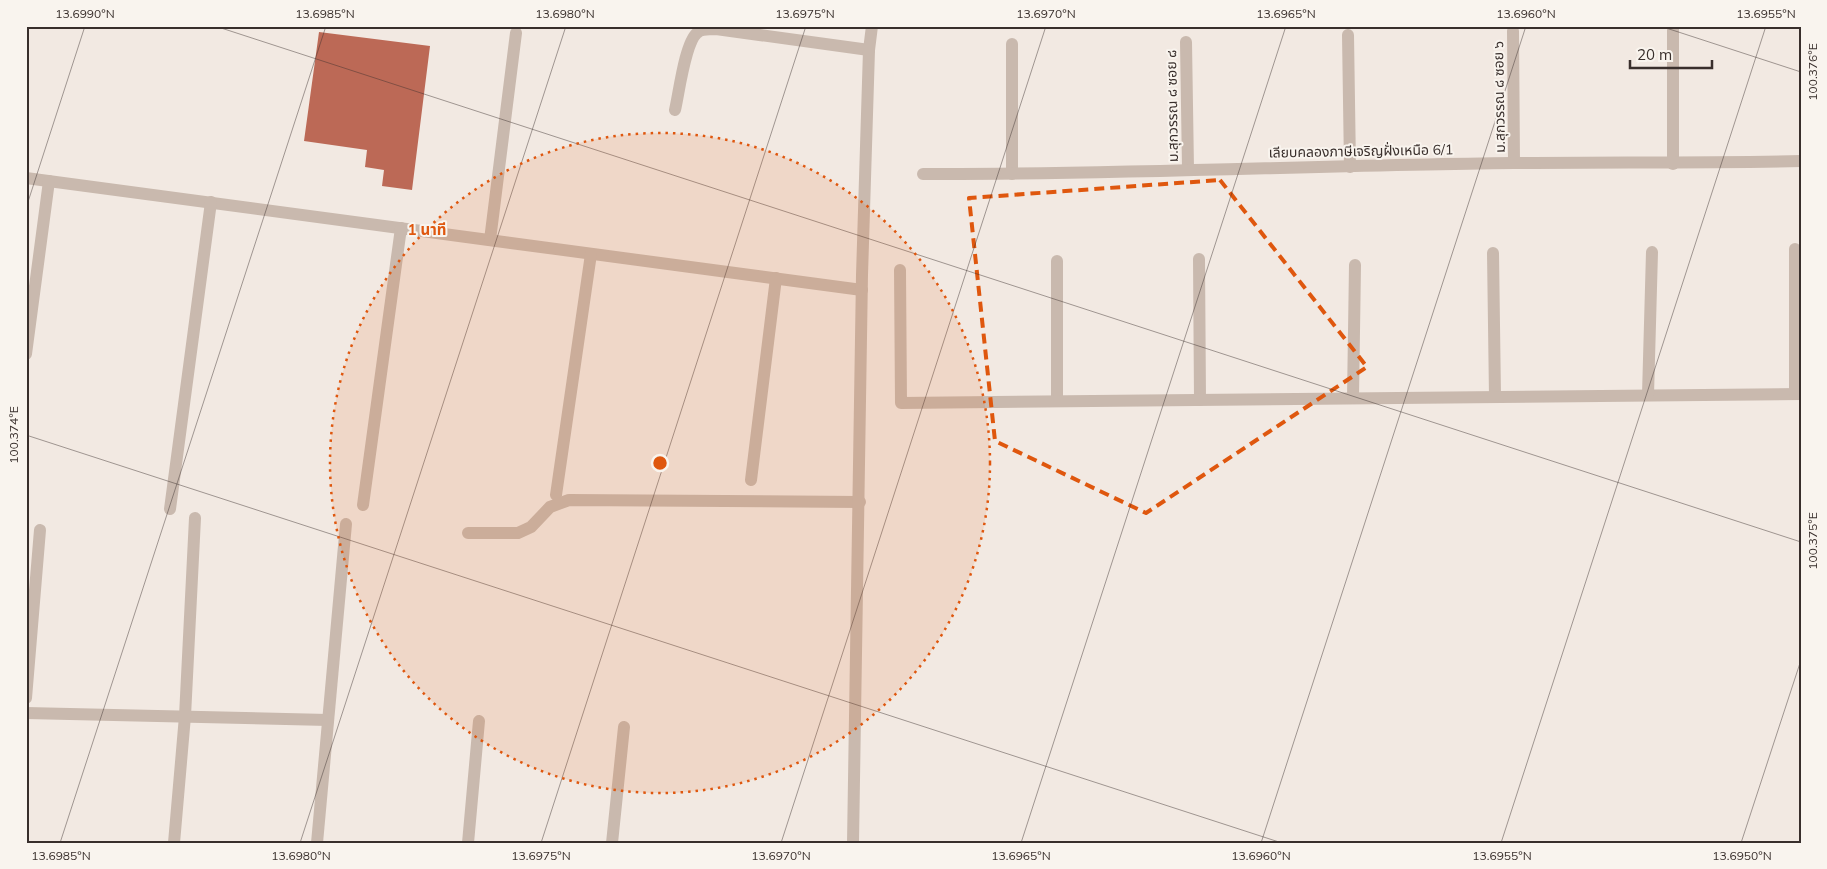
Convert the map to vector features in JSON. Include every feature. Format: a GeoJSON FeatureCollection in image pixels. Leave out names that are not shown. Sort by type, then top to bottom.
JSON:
{"type":"FeatureCollection","features":[{"type":"Feature","properties":{"kind":"street"},"geometry":{"type":"LineString","coordinates":[[853,843],[862,290],[869,50],[872,26]]}},
{"type":"Feature","properties":{"kind":"street"},"geometry":{"type":"LineString","coordinates":[[1673,26],[1673,164]]}},
{"type":"Feature","properties":{"kind":"street"},"geometry":{"type":"LineString","coordinates":[[675,110],[690,44],[695,34],[702,30],[716,30],[869,50]]}},
{"type":"Feature","properties":{"kind":"street","name":"ม.สุกวรรณ ๘ ซอย ๖"},"geometry":{"type":"LineString","coordinates":[[1513,31],[1514,163]]}},
{"type":"Feature","properties":{"kind":"street"},"geometry":{"type":"LineString","coordinates":[[490,240],[516,33]]}},
{"type":"Feature","properties":{"kind":"street"},"geometry":{"type":"LineString","coordinates":[[1348,35],[1350,167]]}},
{"type":"Feature","properties":{"kind":"street","name":"ม.สุกวรรณ ๘ ซอย ๘"},"geometry":{"type":"LineString","coordinates":[[1186,42],[1188,169]]}},
{"type":"Feature","properties":{"kind":"street"},"geometry":{"type":"LineString","coordinates":[[1012,44],[1012,174]]}},
{"type":"Feature","properties":{"kind":"street","name":"เลียบคลองภาษีเจริญฝั่งเหนือ 6/1"},"geometry":{"type":"LineString","coordinates":[[923,174],[1012,174],[1514,163],[1673,164],[1801,161]]}},
{"type":"Feature","properties":{"kind":"street"},"geometry":{"type":"LineString","coordinates":[[26,178],[862,290]]}},
{"type":"Feature","properties":{"kind":"street"},"geometry":{"type":"LineString","coordinates":[[26,354],[50,181]]}},
{"type":"Feature","properties":{"kind":"street"},"geometry":{"type":"LineString","coordinates":[[170,508],[211,202]]}},
{"type":"Feature","properties":{"kind":"street"},"geometry":{"type":"LineString","coordinates":[[363,505],[401,228]]}},
{"type":"Feature","properties":{"kind":"street"},"geometry":{"type":"LineString","coordinates":[[900,270],[901,403],[1798,394],[1795,249]]}},
{"type":"Feature","properties":{"kind":"street"},"geometry":{"type":"LineString","coordinates":[[1648,395],[1652,252]]}},
{"type":"Feature","properties":{"kind":"street"},"geometry":{"type":"LineString","coordinates":[[1493,253],[1495,397]]}},
{"type":"Feature","properties":{"kind":"street"},"geometry":{"type":"LineString","coordinates":[[556,495],[591,254]]}},
{"type":"Feature","properties":{"kind":"street"},"geometry":{"type":"LineString","coordinates":[[1199,259],[1200,400]]}},
{"type":"Feature","properties":{"kind":"street"},"geometry":{"type":"LineString","coordinates":[[1057,261],[1057,401]]}},
{"type":"Feature","properties":{"kind":"street"},"geometry":{"type":"LineString","coordinates":[[1353,398],[1355,265]]}},
{"type":"Feature","properties":{"kind":"street"},"geometry":{"type":"LineString","coordinates":[[751,480],[776,278]]}},
{"type":"Feature","properties":{"kind":"street"},"geometry":{"type":"LineString","coordinates":[[468,533],[518,533],[531,527],[550,507],[569,500],[860,502]]}},
{"type":"Feature","properties":{"kind":"street"},"geometry":{"type":"LineString","coordinates":[[174,843],[185,716],[195,518]]}},
{"type":"Feature","properties":{"kind":"street"},"geometry":{"type":"LineString","coordinates":[[316,843],[346,524]]}},
{"type":"Feature","properties":{"kind":"street"},"geometry":{"type":"LineString","coordinates":[[26,698],[40,530]]}},
{"type":"Feature","properties":{"kind":"street"},"geometry":{"type":"LineString","coordinates":[[26,713],[328,720]]}},
{"type":"Feature","properties":{"kind":"street"},"geometry":{"type":"LineString","coordinates":[[468,843],[479,721]]}},
{"type":"Feature","properties":{"kind":"street"},"geometry":{"type":"LineString","coordinates":[[612,843],[624,726]]}},
{"type":"Feature","properties":{"kind":"highlighted area"},"geometry":{"type":"Polygon","coordinates":[[[1220,180],[1367,367],[1146,513],[995,441],[969,198],[1220,180]]]}},
{"type":"Feature","properties":{"kind":"building"},"geometry":{"type":"Polygon","coordinates":[[[319,32],[430,46],[412,190],[382,186],[384,170],[365,167],[367,150],[304,141],[319,32]]]}}]}
